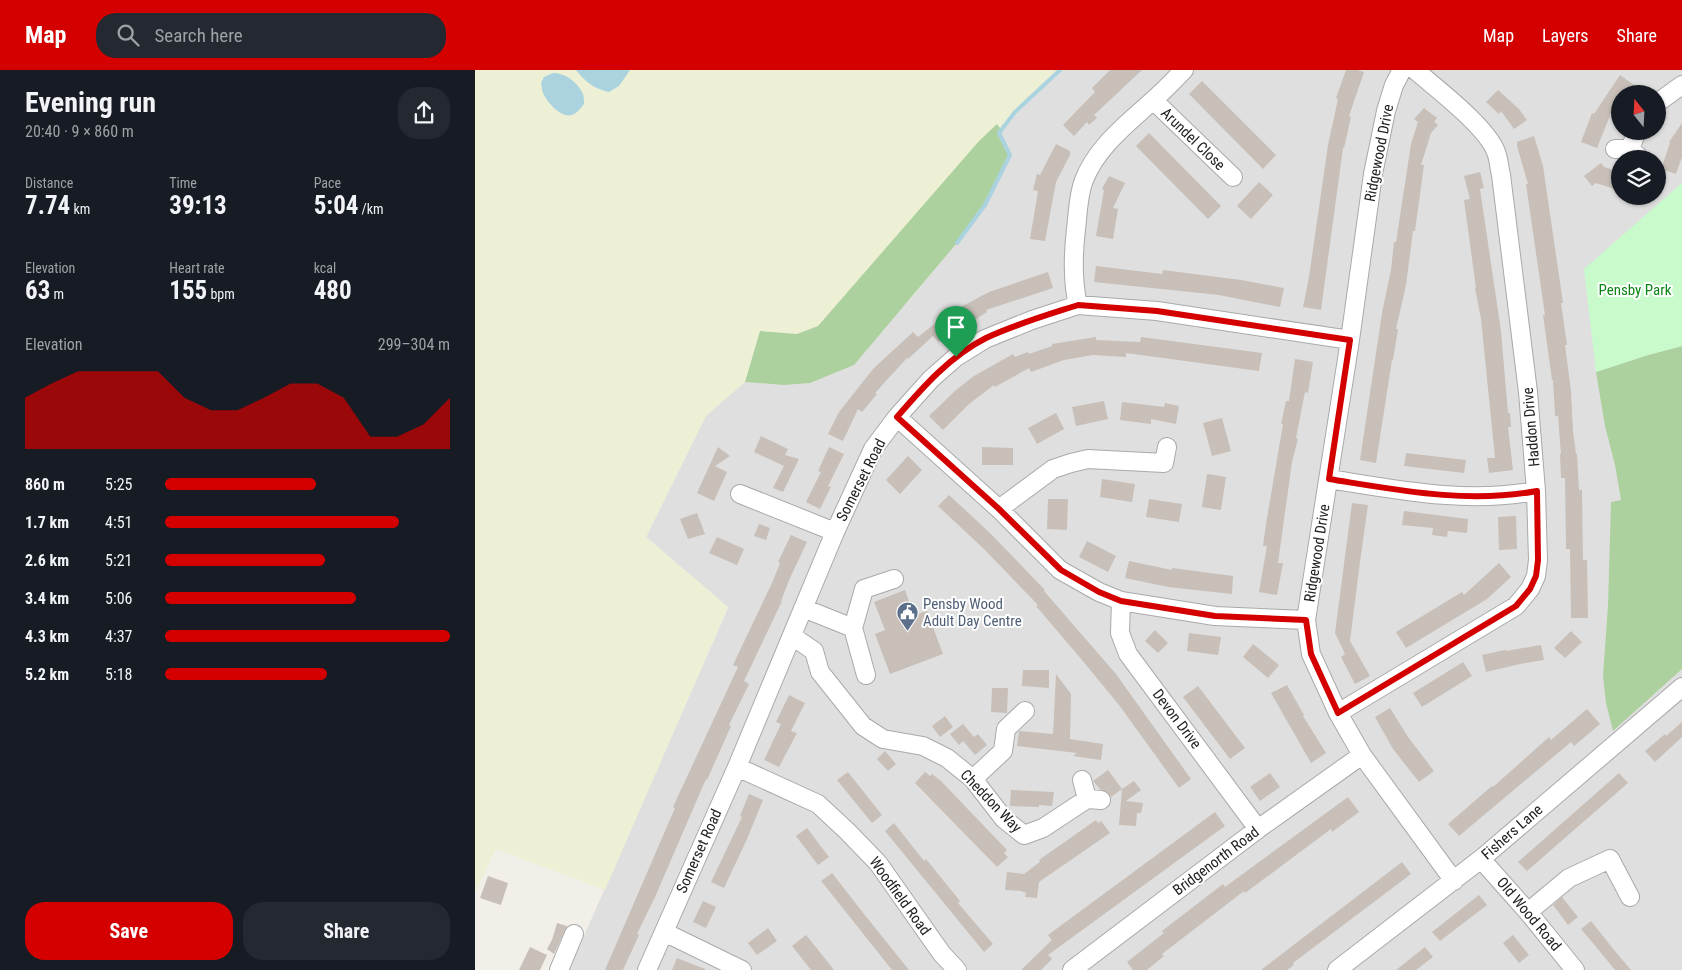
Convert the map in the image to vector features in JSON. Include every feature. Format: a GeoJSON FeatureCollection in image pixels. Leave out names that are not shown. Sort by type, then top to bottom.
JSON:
{"type":"FeatureCollection","features":[{"type":"Feature","properties":{"kind":"street"},"geometry":{"type":"LineString","coordinates":[[1078,305],[1074,288],[1073,248],[1080,196],[1085,179],[1097,157],[1114,136],[1184,70]]}},
{"type":"Feature","properties":{"kind":"street","name":"Ridgewood Drive"},"geometry":{"type":"LineString","coordinates":[[1402,70],[1394,85],[1386,111],[1373,174],[1350,340],[1306,620],[1311,654],[1338,713],[1362,755],[1454,882]]}},
{"type":"Feature","properties":{"kind":"street","name":"Haddon Drive"},"geometry":{"type":"LineString","coordinates":[[1338,713],[1516,606],[1530,589],[1536,576],[1538,560],[1537,491],[1527,382],[1501,175],[1496,152],[1478,125],[1415,70]]}},
{"type":"Feature","properties":{"kind":"street"},"geometry":{"type":"LineString","coordinates":[[1666,97],[1682,85]]}},
{"type":"Feature","properties":{"kind":"street","name":"Arundel Close"},"geometry":{"type":"LineString","coordinates":[[1153,100],[1233,177]]}},
{"type":"Feature","properties":{"kind":"street","name":"Somerset Road"},"geometry":{"type":"LineString","coordinates":[[647,970],[737,766],[835,532],[873,449],[897,417],[931,379],[956,357],[985,339],[1032,320],[1078,305],[1157,311],[1350,340]]}},
{"type":"Feature","properties":{"kind":"street"},"geometry":{"type":"LineString","coordinates":[[897,417],[999,509],[1061,570],[1099,592],[1121,601],[1215,616],[1306,620]]}},
{"type":"Feature","properties":{"kind":"street"},"geometry":{"type":"LineString","coordinates":[[999,509],[1053,469],[1088,459],[1165,463],[1167,448]]}},
{"type":"Feature","properties":{"kind":"street"},"geometry":{"type":"LineString","coordinates":[[1329,479],[1460,497],[1514,495],[1537,491]]}},
{"type":"Feature","properties":{"kind":"street"},"geometry":{"type":"LineString","coordinates":[[739,494],[835,532]]}},
{"type":"Feature","properties":{"kind":"street"},"geometry":{"type":"LineString","coordinates":[[866,675],[853,628],[864,589],[894,579]]}},
{"type":"Feature","properties":{"kind":"street","name":"Devon Drive"},"geometry":{"type":"LineString","coordinates":[[1121,601],[1120,633],[1129,654],[1258,829]]}},
{"type":"Feature","properties":{"kind":"street"},"geometry":{"type":"LineString","coordinates":[[803,608],[853,628]]}},
{"type":"Feature","properties":{"kind":"street","name":"Cheddon Way"},"geometry":{"type":"LineString","coordinates":[[791,636],[814,651],[820,672],[863,726],[883,738],[923,746],[947,758],[973,779],[1004,819],[1024,835],[1043,828],[1094,800],[1082,780]]}},
{"type":"Feature","properties":{"kind":"street","name":"Fishers Lane"},"geometry":{"type":"LineString","coordinates":[[1337,970],[1454,882],[1682,687]]}},
{"type":"Feature","properties":{"kind":"street"},"geometry":{"type":"LineString","coordinates":[[973,779],[1003,751],[1006,729],[1025,711]]}},
{"type":"Feature","properties":{"kind":"street","name":"Bridgenorth Road"},"geometry":{"type":"LineString","coordinates":[[1072,970],[1258,829],[1362,755]]}},
{"type":"Feature","properties":{"kind":"street","name":"Woodfield Road"},"geometry":{"type":"LineString","coordinates":[[737,766],[818,804],[878,863],[942,954],[957,970]]}},
{"type":"Feature","properties":{"kind":"street"},"geometry":{"type":"LineString","coordinates":[[1529,912],[1569,878],[1611,858],[1630,897]]}},
{"type":"Feature","properties":{"kind":"street","name":"Old Wood Road"},"geometry":{"type":"LineString","coordinates":[[1481,859],[1529,912],[1575,970]]}},
{"type":"Feature","properties":{"kind":"street"},"geometry":{"type":"LineString","coordinates":[[664,932],[741,970]]}},
{"type":"Feature","properties":{"kind":"street"},"geometry":{"type":"LineString","coordinates":[[559,970],[574,934]]}},
{"type":"Feature","properties":{"kind":"shaded area"},"geometry":{"type":"Polygon","coordinates":[[[1060,70],[1682,70],[1682,970],[569,970],[728,608],[646,537],[706,415],[745,382],[783,385],[907,303],[957,243],[985,205],[1010,156],[999,133],[1000,128],[1060,70]]]}},
{"type":"Feature","properties":{"kind":"green space"},"geometry":{"type":"Polygon","coordinates":[[[475,70],[1060,70],[1000,128],[997,125],[818,326],[797,334],[760,331],[745,382],[706,416],[646,537],[728,607],[605,890],[496,849],[475,893],[475,70]]]}},
{"type":"Feature","properties":{"kind":"green space"},"geometry":{"type":"Polygon","coordinates":[[[997,124],[1000,128],[999,133],[1010,155],[985,205],[957,243],[854,365],[810,383],[783,385],[745,382],[760,331],[797,334],[818,326],[979,141],[997,124]]]}},
{"type":"Feature","properties":{"kind":"green space","name":"Pensby Park"},"geometry":{"type":"Polygon","coordinates":[[[1682,183],[1682,346],[1596,372],[1584,269],[1657,205],[1666,205],[1666,197],[1682,183]]]}},
{"type":"Feature","properties":{"kind":"green space"},"geometry":{"type":"Polygon","coordinates":[[[1682,346],[1682,669],[1613,731],[1606,703],[1603,676],[1608,605],[1611,502],[1621,500],[1615,465],[1605,426],[1596,372],[1682,346]]]}},
{"type":"Feature","properties":{"kind":"water"},"geometry":{"type":"Polygon","coordinates":[[[576,70],[630,70],[619,86],[609,92],[591,84],[576,70]]]}},
{"type":"Feature","properties":{"kind":"water"},"geometry":{"type":"Polygon","coordinates":[[[553,73],[562,74],[570,78],[583,93],[584,104],[572,115],[556,110],[543,94],[541,83],[544,77],[553,73]]]}},
{"type":"Feature","properties":{"kind":"building"},"geometry":{"type":"Polygon","coordinates":[[[1110,70],[1142,70],[1094,115],[1097,118],[1089,125],[1087,122],[1074,136],[1063,125],[1095,92],[1092,88],[1110,70]]]}},
{"type":"Feature","properties":{"kind":"building"},"geometry":{"type":"Polygon","coordinates":[[[1346,70],[1364,72],[1349,116],[1351,117],[1343,148],[1321,310],[1303,307],[1328,145],[1338,99],[1336,98],[1346,70]]]}},
{"type":"Feature","properties":{"kind":"building"},"geometry":{"type":"Polygon","coordinates":[[[1620,75],[1634,85],[1613,85],[1620,75]]]}},
{"type":"Feature","properties":{"kind":"building"},"geometry":{"type":"Polygon","coordinates":[[[1202,81],[1276,155],[1263,169],[1189,94],[1202,81]]]}},
{"type":"Feature","properties":{"kind":"building"},"geometry":{"type":"Polygon","coordinates":[[[1611,88],[1611,113],[1597,148],[1581,142],[1592,113],[1594,114],[1611,88]]]}},
{"type":"Feature","properties":{"kind":"building"},"geometry":{"type":"Polygon","coordinates":[[[1498,90],[1519,109],[1527,120],[1514,129],[1501,111],[1499,114],[1486,102],[1498,90]]]}},
{"type":"Feature","properties":{"kind":"building"},"geometry":{"type":"Polygon","coordinates":[[[1424,108],[1437,118],[1434,122],[1438,125],[1431,133],[1421,165],[1424,165],[1415,231],[1413,231],[1406,285],[1396,329],[1398,329],[1376,463],[1360,460],[1394,242],[1396,242],[1411,144],[1418,122],[1414,119],[1424,108]]]}},
{"type":"Feature","properties":{"kind":"building"},"geometry":{"type":"Polygon","coordinates":[[[1682,123],[1682,157],[1676,174],[1666,171],[1666,155],[1669,142],[1682,123]]]}},
{"type":"Feature","properties":{"kind":"building"},"geometry":{"type":"Polygon","coordinates":[[[1149,133],[1221,206],[1208,219],[1136,146],[1149,133]]]}},
{"type":"Feature","properties":{"kind":"building"},"geometry":{"type":"Polygon","coordinates":[[[1534,136],[1543,166],[1563,303],[1561,303],[1567,345],[1565,345],[1571,391],[1573,431],[1577,454],[1579,490],[1582,490],[1583,560],[1587,560],[1588,618],[1571,618],[1570,549],[1566,549],[1565,478],[1561,478],[1558,416],[1555,416],[1553,380],[1526,184],[1528,184],[1517,146],[1517,142],[1534,136]]]}},
{"type":"Feature","properties":{"kind":"building"},"geometry":{"type":"Polygon","coordinates":[[[1056,144],[1070,151],[1070,155],[1056,182],[1045,241],[1030,239],[1038,191],[1033,190],[1037,174],[1040,175],[1056,144]]]}},
{"type":"Feature","properties":{"kind":"building"},"geometry":{"type":"Polygon","coordinates":[[[1601,163],[1604,167],[1611,169],[1611,188],[1596,183],[1592,186],[1584,176],[1601,163]]]}},
{"type":"Feature","properties":{"kind":"building"},"geometry":{"type":"Polygon","coordinates":[[[1480,172],[1484,188],[1480,189],[1501,331],[1508,413],[1510,413],[1511,427],[1508,427],[1513,470],[1489,473],[1487,458],[1495,458],[1481,319],[1475,288],[1464,200],[1470,199],[1464,176],[1480,172]]]}},
{"type":"Feature","properties":{"kind":"building"},"geometry":{"type":"Polygon","coordinates":[[[1109,176],[1125,183],[1113,208],[1118,209],[1113,239],[1096,236],[1104,190],[1102,189],[1109,176]]]}},
{"type":"Feature","properties":{"kind":"building"},"geometry":{"type":"Polygon","coordinates":[[[1259,182],[1273,195],[1251,219],[1237,206],[1259,182]]]}},
{"type":"Feature","properties":{"kind":"building"},"geometry":{"type":"Polygon","coordinates":[[[1096,266],[1162,274],[1163,270],[1241,280],[1284,288],[1280,307],[1219,295],[1094,282],[1096,266]]]}},
{"type":"Feature","properties":{"kind":"building"},"geometry":{"type":"Polygon","coordinates":[[[1048,272],[1053,288],[986,310],[987,312],[968,324],[966,321],[939,342],[933,336],[907,358],[875,393],[877,394],[862,412],[858,409],[843,441],[828,434],[839,412],[873,369],[913,332],[918,337],[946,315],[989,292],[1048,272]]]}},
{"type":"Feature","properties":{"kind":"building"},"geometry":{"type":"Polygon","coordinates":[[[1096,337],[1096,340],[1140,342],[1141,337],[1262,353],[1259,371],[1126,353],[1126,357],[1093,355],[1064,360],[1031,372],[1029,368],[995,387],[994,385],[969,404],[943,430],[929,416],[974,376],[1013,354],[1015,357],[1052,346],[1052,344],[1096,337]]]}},
{"type":"Feature","properties":{"kind":"building"},"geometry":{"type":"Polygon","coordinates":[[[1295,359],[1313,362],[1308,393],[1305,392],[1296,438],[1298,439],[1292,462],[1278,563],[1283,563],[1277,595],[1259,592],[1267,546],[1263,546],[1283,424],[1281,424],[1286,401],[1289,401],[1295,359]]]}},
{"type":"Feature","properties":{"kind":"building"},"geometry":{"type":"Polygon","coordinates":[[[1104,401],[1108,419],[1076,426],[1072,407],[1104,401]]]}},
{"type":"Feature","properties":{"kind":"building"},"geometry":{"type":"Polygon","coordinates":[[[1122,402],[1164,407],[1165,403],[1179,406],[1176,424],[1151,419],[1151,424],[1120,420],[1122,402]]]}},
{"type":"Feature","properties":{"kind":"building"},"geometry":{"type":"Polygon","coordinates":[[[1056,413],[1064,429],[1037,444],[1028,428],[1056,413]]]}},
{"type":"Feature","properties":{"kind":"building"},"geometry":{"type":"Polygon","coordinates":[[[1222,418],[1231,451],[1212,456],[1203,423],[1222,418]]]}},
{"type":"Feature","properties":{"kind":"building"},"geometry":{"type":"Polygon","coordinates":[[[761,436],[788,449],[785,455],[799,459],[783,492],[773,488],[784,466],[754,452],[761,436]]]}},
{"type":"Feature","properties":{"kind":"building"},"geometry":{"type":"Polygon","coordinates":[[[718,447],[730,456],[715,466],[727,472],[714,501],[697,493],[718,447]]]}},
{"type":"Feature","properties":{"kind":"building"},"geometry":{"type":"Polygon","coordinates":[[[829,447],[844,454],[828,486],[831,487],[820,509],[806,502],[821,472],[818,471],[829,447]]]}},
{"type":"Feature","properties":{"kind":"building"},"geometry":{"type":"Polygon","coordinates":[[[982,447],[1013,448],[1013,465],[982,465],[982,447]]]}},
{"type":"Feature","properties":{"kind":"building"},"geometry":{"type":"Polygon","coordinates":[[[1406,453],[1466,460],[1464,473],[1404,466],[1406,453]]]}},
{"type":"Feature","properties":{"kind":"building"},"geometry":{"type":"Polygon","coordinates":[[[908,456],[922,470],[900,494],[886,480],[908,456]]]}},
{"type":"Feature","properties":{"kind":"building"},"geometry":{"type":"Polygon","coordinates":[[[1207,474],[1226,477],[1221,510],[1202,507],[1207,474]]]}},
{"type":"Feature","properties":{"kind":"building"},"geometry":{"type":"Polygon","coordinates":[[[1102,479],[1135,484],[1132,502],[1100,497],[1102,479]]]}},
{"type":"Feature","properties":{"kind":"building"},"geometry":{"type":"Polygon","coordinates":[[[949,495],[990,533],[1045,590],[1116,674],[1191,779],[1179,788],[1119,705],[1036,606],[1038,605],[984,549],[938,506],[949,495]]]}},
{"type":"Feature","properties":{"kind":"building"},"geometry":{"type":"Polygon","coordinates":[[[1048,499],[1068,499],[1067,530],[1047,529],[1048,499]]]}},
{"type":"Feature","properties":{"kind":"building"},"geometry":{"type":"Polygon","coordinates":[[[1149,499],[1182,504],[1179,522],[1146,517],[1149,499]]]}},
{"type":"Feature","properties":{"kind":"building"},"geometry":{"type":"Polygon","coordinates":[[[1352,503],[1368,505],[1350,641],[1370,676],[1355,684],[1341,657],[1345,654],[1335,633],[1352,503]]]}},
{"type":"Feature","properties":{"kind":"building"},"geometry":{"type":"Polygon","coordinates":[[[1404,511],[1468,519],[1467,533],[1448,531],[1447,537],[1432,535],[1433,528],[1402,525],[1404,511]]]}},
{"type":"Feature","properties":{"kind":"building"},"geometry":{"type":"Polygon","coordinates":[[[697,513],[705,534],[688,539],[680,519],[697,513]]]}},
{"type":"Feature","properties":{"kind":"building"},"geometry":{"type":"Polygon","coordinates":[[[1516,516],[1517,549],[1499,550],[1498,517],[1516,516]]]}},
{"type":"Feature","properties":{"kind":"building"},"geometry":{"type":"Polygon","coordinates":[[[759,524],[770,528],[766,540],[754,536],[759,524]]]}},
{"type":"Feature","properties":{"kind":"building"},"geometry":{"type":"Polygon","coordinates":[[[791,535],[807,542],[790,578],[782,601],[744,681],[749,684],[729,725],[731,726],[637,934],[639,935],[623,970],[605,970],[675,808],[673,807],[738,667],[733,665],[772,583],[780,563],[778,562],[791,535]]]}},
{"type":"Feature","properties":{"kind":"building"},"geometry":{"type":"Polygon","coordinates":[[[717,537],[744,549],[737,565],[709,553],[717,537]]]}},
{"type":"Feature","properties":{"kind":"building"},"geometry":{"type":"Polygon","coordinates":[[[1087,541],[1116,556],[1108,572],[1079,557],[1087,541]]]}},
{"type":"Feature","properties":{"kind":"building"},"geometry":{"type":"Polygon","coordinates":[[[1129,561],[1172,570],[1172,568],[1233,576],[1232,594],[1168,587],[1125,578],[1129,561]]]}},
{"type":"Feature","properties":{"kind":"building"},"geometry":{"type":"Polygon","coordinates":[[[1499,563],[1511,577],[1487,599],[1406,648],[1396,632],[1462,592],[1464,595],[1499,563]]]}},
{"type":"Feature","properties":{"kind":"building","name":"Pensby Wood Adult Day Centre"},"geometry":{"type":"Polygon","coordinates":[[[905,590],[914,615],[927,611],[943,654],[890,674],[875,634],[885,630],[874,602],[905,590]]]}},
{"type":"Feature","properties":{"kind":"building"},"geometry":{"type":"Polygon","coordinates":[[[1155,630],[1168,643],[1158,653],[1145,641],[1155,630]]]}},
{"type":"Feature","properties":{"kind":"building"},"geometry":{"type":"Polygon","coordinates":[[[1571,631],[1582,642],[1565,658],[1554,648],[1571,631]]]}},
{"type":"Feature","properties":{"kind":"building"},"geometry":{"type":"Polygon","coordinates":[[[1189,633],[1221,637],[1218,655],[1187,651],[1189,633]]]}},
{"type":"Feature","properties":{"kind":"building"},"geometry":{"type":"Polygon","coordinates":[[[1253,644],[1279,665],[1268,678],[1243,657],[1253,644]]]}},
{"type":"Feature","properties":{"kind":"building"},"geometry":{"type":"Polygon","coordinates":[[[1541,645],[1544,660],[1486,672],[1482,655],[1541,645]]]}},
{"type":"Feature","properties":{"kind":"building"},"geometry":{"type":"Polygon","coordinates":[[[1463,662],[1472,676],[1422,707],[1413,693],[1463,662]]]}},
{"type":"Feature","properties":{"kind":"building"},"geometry":{"type":"Polygon","coordinates":[[[1023,670],[1049,670],[1049,688],[1022,686],[1023,670]]]}},
{"type":"Feature","properties":{"kind":"building"},"geometry":{"type":"Polygon","coordinates":[[[1056,674],[1071,694],[1070,739],[1103,744],[1101,760],[1073,756],[1077,753],[1017,746],[1019,731],[1053,734],[1056,674]]]}},
{"type":"Feature","properties":{"kind":"building"},"geometry":{"type":"Polygon","coordinates":[[[1287,685],[1303,716],[1326,753],[1311,763],[1271,693],[1287,685]]]}},
{"type":"Feature","properties":{"kind":"building"},"geometry":{"type":"Polygon","coordinates":[[[1198,686],[1245,748],[1230,759],[1183,697],[1198,686]]]}},
{"type":"Feature","properties":{"kind":"building"},"geometry":{"type":"Polygon","coordinates":[[[992,688],[1008,688],[1007,713],[991,712],[992,688]]]}},
{"type":"Feature","properties":{"kind":"building"},"geometry":{"type":"Polygon","coordinates":[[[789,695],[805,703],[791,731],[797,733],[779,767],[764,760],[781,724],[776,722],[789,695]]]}},
{"type":"Feature","properties":{"kind":"building"},"geometry":{"type":"Polygon","coordinates":[[[1390,708],[1408,737],[1434,771],[1419,782],[1393,749],[1375,717],[1390,708]]]}},
{"type":"Feature","properties":{"kind":"building"},"geometry":{"type":"Polygon","coordinates":[[[1587,709],[1600,724],[1574,746],[1571,742],[1459,836],[1448,824],[1549,737],[1551,740],[1587,709]]]}},
{"type":"Feature","properties":{"kind":"building"},"geometry":{"type":"Polygon","coordinates":[[[945,716],[953,727],[940,737],[932,726],[945,716]]]}},
{"type":"Feature","properties":{"kind":"building"},"geometry":{"type":"Polygon","coordinates":[[[1682,722],[1682,737],[1655,762],[1645,751],[1682,722]]]}},
{"type":"Feature","properties":{"kind":"building"},"geometry":{"type":"Polygon","coordinates":[[[963,724],[974,737],[978,734],[987,745],[975,755],[963,741],[959,745],[950,734],[963,724]]]}},
{"type":"Feature","properties":{"kind":"building"},"geometry":{"type":"Polygon","coordinates":[[[885,751],[896,764],[888,771],[877,759],[885,751]]]}},
{"type":"Feature","properties":{"kind":"building"},"geometry":{"type":"Polygon","coordinates":[[[1108,770],[1122,789],[1111,797],[1093,781],[1108,770]]]}},
{"type":"Feature","properties":{"kind":"building"},"geometry":{"type":"Polygon","coordinates":[[[848,772],[882,815],[872,823],[837,780],[848,772]]]}},
{"type":"Feature","properties":{"kind":"building"},"geometry":{"type":"Polygon","coordinates":[[[925,772],[930,776],[932,774],[941,781],[1007,850],[1004,853],[1008,857],[997,867],[915,783],[925,772]]]}},
{"type":"Feature","properties":{"kind":"building"},"geometry":{"type":"Polygon","coordinates":[[[1270,773],[1280,787],[1260,801],[1250,787],[1270,773]]]}},
{"type":"Feature","properties":{"kind":"building"},"geometry":{"type":"Polygon","coordinates":[[[1619,773],[1628,783],[1527,871],[1518,862],[1619,773]]]}},
{"type":"Feature","properties":{"kind":"building"},"geometry":{"type":"Polygon","coordinates":[[[1134,781],[1141,790],[1126,801],[1143,803],[1141,813],[1137,813],[1136,826],[1119,825],[1122,789],[1134,781]]]}},
{"type":"Feature","properties":{"kind":"building"},"geometry":{"type":"Polygon","coordinates":[[[1011,790],[1054,792],[1052,806],[1010,806],[1011,790]]]}},
{"type":"Feature","properties":{"kind":"building"},"geometry":{"type":"Polygon","coordinates":[[[749,794],[763,800],[724,888],[711,882],[742,817],[740,816],[749,794]]]}},
{"type":"Feature","properties":{"kind":"building"},"geometry":{"type":"Polygon","coordinates":[[[1348,797],[1359,812],[1332,832],[1331,829],[1245,893],[1244,891],[1162,954],[1164,956],[1147,970],[1133,970],[1127,962],[1164,933],[1162,931],[1223,884],[1225,887],[1348,797]]]}},
{"type":"Feature","properties":{"kind":"building"},"geometry":{"type":"Polygon","coordinates":[[[1215,812],[1225,826],[1048,955],[1052,959],[1041,970],[1021,970],[1052,940],[1048,935],[1215,812]]]}},
{"type":"Feature","properties":{"kind":"building"},"geometry":{"type":"Polygon","coordinates":[[[1096,820],[1098,823],[1101,821],[1110,833],[1039,882],[1037,898],[1025,897],[1026,893],[1021,891],[1005,890],[1007,872],[1024,874],[1040,862],[1039,860],[1096,820]]]}},
{"type":"Feature","properties":{"kind":"building"},"geometry":{"type":"Polygon","coordinates":[[[894,823],[924,861],[926,859],[960,901],[958,903],[993,944],[984,952],[885,831],[894,823]]]}},
{"type":"Feature","properties":{"kind":"building"},"geometry":{"type":"Polygon","coordinates":[[[807,828],[829,857],[818,865],[796,836],[807,828]]]}},
{"type":"Feature","properties":{"kind":"building"},"geometry":{"type":"Polygon","coordinates":[[[1402,862],[1411,874],[1293,963],[1294,965],[1287,970],[1261,970],[1402,862]]]}},
{"type":"Feature","properties":{"kind":"building"},"geometry":{"type":"Polygon","coordinates":[[[832,873],[909,970],[892,970],[821,881],[832,873]]]}},
{"type":"Feature","properties":{"kind":"building"},"geometry":{"type":"Polygon","coordinates":[[[488,876],[508,883],[501,905],[480,898],[488,876]]]}},
{"type":"Feature","properties":{"kind":"building"},"geometry":{"type":"Polygon","coordinates":[[[1479,895],[1487,905],[1440,941],[1432,932],[1479,895]]]}},
{"type":"Feature","properties":{"kind":"building"},"geometry":{"type":"Polygon","coordinates":[[[1562,897],[1578,917],[1568,925],[1553,905],[1562,897]]]}},
{"type":"Feature","properties":{"kind":"building"},"geometry":{"type":"Polygon","coordinates":[[[703,901],[716,907],[706,928],[693,922],[703,901]]]}},
{"type":"Feature","properties":{"kind":"building"},"geometry":{"type":"Polygon","coordinates":[[[1591,921],[1631,970],[1615,970],[1581,929],[1591,921]]]}},
{"type":"Feature","properties":{"kind":"building"},"geometry":{"type":"Polygon","coordinates":[[[557,923],[567,926],[554,954],[547,949],[557,923]]]}},
{"type":"Feature","properties":{"kind":"building"},"geometry":{"type":"Polygon","coordinates":[[[768,928],[777,941],[757,955],[748,943],[768,928]]]}},
{"type":"Feature","properties":{"kind":"building"},"geometry":{"type":"Polygon","coordinates":[[[806,935],[834,970],[811,970],[792,946],[806,935]]]}},
{"type":"Feature","properties":{"kind":"building"},"geometry":{"type":"Polygon","coordinates":[[[1513,935],[1529,955],[1519,963],[1503,943],[1513,935]]]}},
{"type":"Feature","properties":{"kind":"building"},"geometry":{"type":"Polygon","coordinates":[[[530,947],[547,955],[540,970],[519,970],[530,947]]]}},
{"type":"Feature","properties":{"kind":"building"},"geometry":{"type":"Polygon","coordinates":[[[1425,947],[1433,957],[1416,970],[1396,970],[1425,947]]]}},
{"type":"Feature","properties":{"kind":"building"},"geometry":{"type":"Polygon","coordinates":[[[677,958],[705,969],[705,970],[672,970],[677,958]]]}},
{"type":"Feature","properties":{"kind":"waterway"},"geometry":{"type":"LineString","coordinates":[[957,243],[985,205],[1010,155],[999,133],[1015,112],[1060,70]]}},
{"type":"Feature","properties":{"kind":"place","name":"Pensby Wood Adult Day Centre"},"geometry":{"type":"Point","coordinates":[907,632]}},
{"type":"Feature","properties":{"kind":"route"},"geometry":{"type":"LineString","coordinates":[[1078,305],[1157,311],[1350,340],[1329,479],[1460,497],[1514,495],[1537,491],[1538,560],[1536,576],[1530,589],[1516,606],[1338,713],[1311,654],[1306,620],[1215,616],[1121,601],[1079,582],[1061,570],[999,509],[897,417],[931,379],[956,357],[985,339],[1032,320],[1078,305]]}}]}
